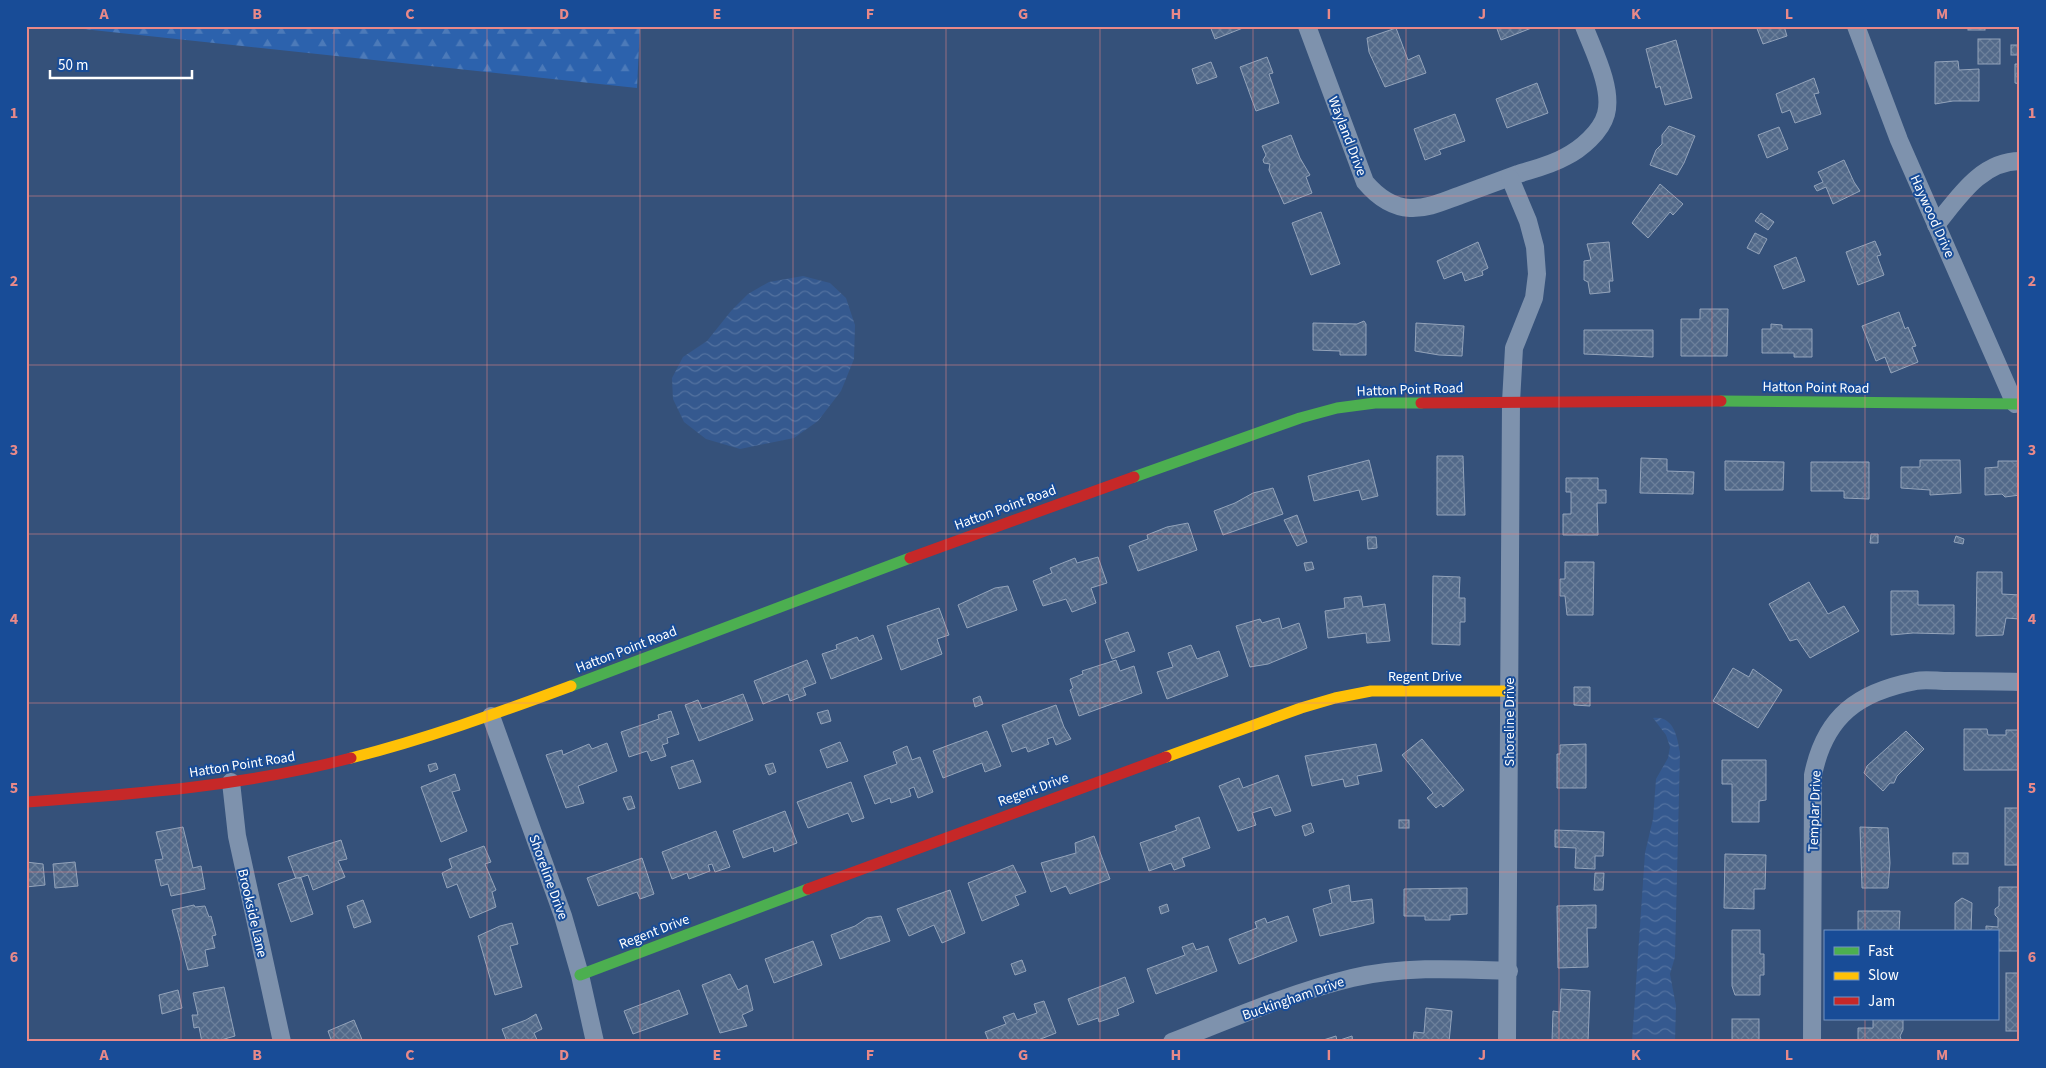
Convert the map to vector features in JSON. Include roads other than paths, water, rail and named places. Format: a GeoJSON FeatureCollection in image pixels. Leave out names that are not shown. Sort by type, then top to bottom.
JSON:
{"type":"FeatureCollection","features":[{"type":"Feature","properties":{"kind":"street","name":"Wayland Drive"},"geometry":{"type":"LineString","coordinates":[[1307,26],[1365,182],[1373,192],[1391,203],[1407,208],[1423,208],[1565,157],[1577,150],[1599,128],[1606,114],[1608,100],[1605,82],[1584,26]]}},
{"type":"Feature","properties":{"kind":"street","name":"Haywood Drive"},"geometry":{"type":"LineString","coordinates":[[1856,26],[1899,140],[2017,404]]}},
{"type":"Feature","properties":{"kind":"street"},"geometry":{"type":"LineString","coordinates":[[1936,225],[1971,183],[1984,172],[2000,164],[2020,161]]}},
{"type":"Feature","properties":{"kind":"street"},"geometry":{"type":"LineString","coordinates":[[1510,178],[1528,220],[1535,247],[1537,274],[1534,298],[1514,348],[1511,402]]}},
{"type":"Feature","properties":{"kind":"street","name":"Hatton Point Road"},"geometry":{"type":"LineString","coordinates":[[26,802],[143,793],[231,782],[326,765],[410,743],[491,716],[933,549],[1300,418],[1336,408],[1375,403],[1511,402],[1708,401],[2017,404]]}},
{"type":"Feature","properties":{"kind":"street","name":"Shoreline Drive"},"geometry":{"type":"LineString","coordinates":[[1507,1042],[1511,402]]}},
{"type":"Feature","properties":{"kind":"street","name":"Templar Drive"},"geometry":{"type":"LineString","coordinates":[[1812,1042],[1813,775],[1818,754],[1826,735],[1842,714],[1873,693],[1917,680],[2020,682]]}},
{"type":"Feature","properties":{"kind":"street","name":"Regent Drive"},"geometry":{"type":"LineString","coordinates":[[580,975],[1013,812],[1301,708],[1336,698],[1371,692],[1509,691]]}},
{"type":"Feature","properties":{"kind":"street","name":"Shoreline Drive"},"geometry":{"type":"LineString","coordinates":[[491,716],[563,916],[580,975],[595,1042]]}},
{"type":"Feature","properties":{"kind":"street","name":"Brookside Lane"},"geometry":{"type":"LineString","coordinates":[[231,782],[236,836],[282,1042]]}},
{"type":"Feature","properties":{"kind":"street","name":"Buckingham Drive"},"geometry":{"type":"LineString","coordinates":[[1172,1042],[1311,989],[1354,978],[1397,971],[1440,968],[1508,971]]}},
{"type":"Feature","properties":{"kind":"water"},"geometry":{"type":"Polygon","coordinates":[[[803,276],[830,283],[846,298],[855,325],[854,359],[841,391],[818,421],[794,438],[740,449],[706,439],[684,422],[673,399],[672,378],[683,357],[707,341],[731,311],[748,294],[769,282],[803,276]]]}},
{"type":"Feature","properties":{"kind":"water"},"geometry":{"type":"Polygon","coordinates":[[[1653,718],[1666,720],[1670,724],[1676,734],[1680,753],[1675,957],[1670,974],[1676,1006],[1675,1042],[1632,1042],[1645,853],[1653,819],[1656,779],[1668,758],[1670,747],[1666,735],[1653,718]]]}}]}
